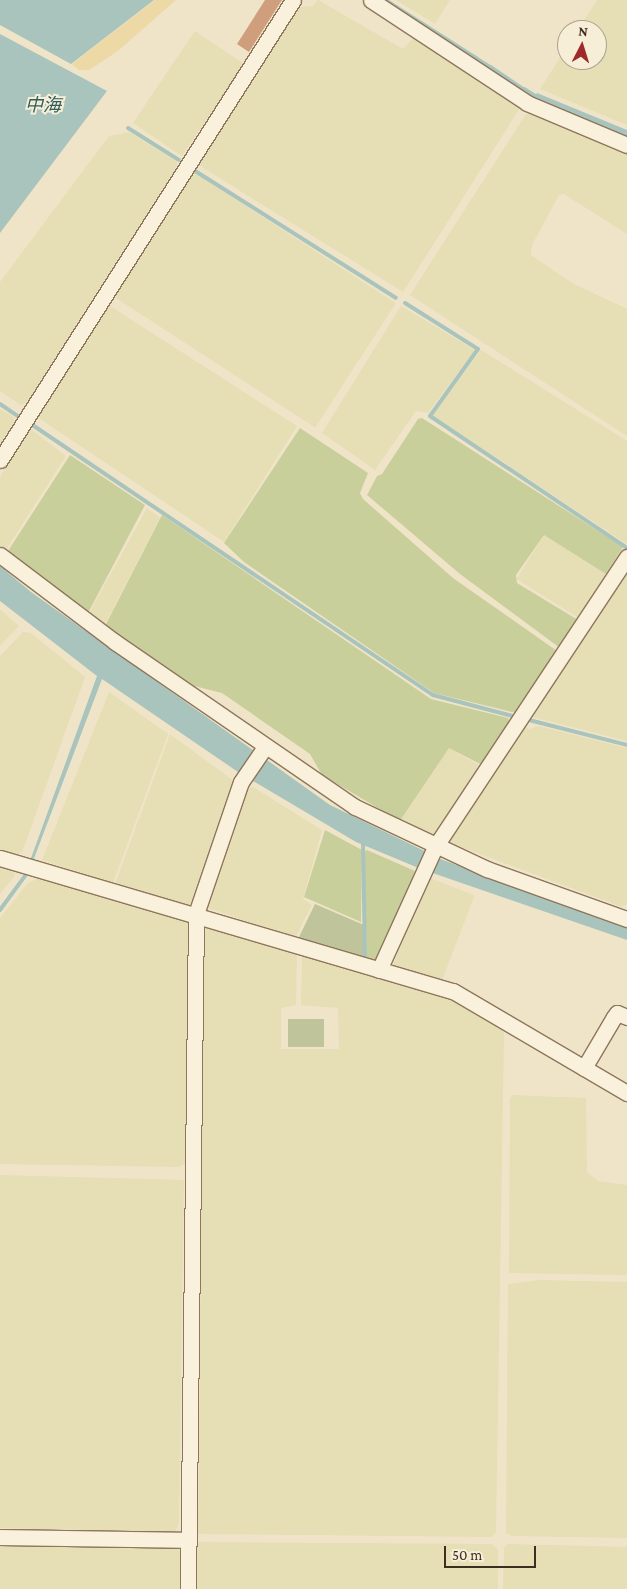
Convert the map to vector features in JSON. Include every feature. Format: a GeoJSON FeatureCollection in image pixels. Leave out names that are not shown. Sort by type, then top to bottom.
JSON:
{"type":"FeatureCollection","features":[{"type":"Feature","properties":{"kind":"street"},"geometry":{"type":"LineString","coordinates":[[0,460],[293,0]]}},
{"type":"Feature","properties":{"kind":"street"},"geometry":{"type":"LineString","coordinates":[[371,0],[527,103],[627,145]]}},
{"type":"Feature","properties":{"kind":"street"},"geometry":{"type":"LineString","coordinates":[[0,555],[115,642],[264,750],[355,807],[433,850],[627,919]]}},
{"type":"Feature","properties":{"kind":"street"},"geometry":{"type":"LineString","coordinates":[[379,970],[433,850],[627,557]]}},
{"type":"Feature","properties":{"kind":"street"},"geometry":{"type":"LineString","coordinates":[[188,1589],[196,914],[245,777],[264,750]]}},
{"type":"Feature","properties":{"kind":"street"},"geometry":{"type":"LineString","coordinates":[[0,858],[453,991],[627,1093]]}},
{"type":"Feature","properties":{"kind":"street"},"geometry":{"type":"LineString","coordinates":[[584,1068],[614,1017],[618,1013],[627,1017]]}},
{"type":"Feature","properties":{"kind":"street"},"geometry":{"type":"LineString","coordinates":[[0,1537],[189,1540]]}},
{"type":"Feature","properties":{"kind":"shaded area"},"geometry":{"type":"Polygon","coordinates":[[[318,0],[403,49],[414,37],[520,108],[403,292],[197,164],[300,7],[313,6],[318,0]]]}},
{"type":"Feature","properties":{"kind":"shaded area"},"geometry":{"type":"Polygon","coordinates":[[[396,0],[450,0],[435,24],[396,0]]]}},
{"type":"Feature","properties":{"kind":"shaded area"},"geometry":{"type":"Polygon","coordinates":[[[597,0],[627,0],[627,125],[540,89],[557,63],[557,70],[607,70],[607,20],[584,20],[597,0]]]}},
{"type":"Feature","properties":{"kind":"shaded area"},"geometry":{"type":"Polygon","coordinates":[[[195,31],[244,64],[182,156],[133,123],[195,31]]]}},
{"type":"Feature","properties":{"kind":"shaded area"},"geometry":{"type":"Polygon","coordinates":[[[532,113],[627,151],[627,234],[564,194],[559,195],[532,245],[531,255],[572,283],[627,309],[627,436],[410,295],[526,114],[532,113]]]}},
{"type":"Feature","properties":{"kind":"shaded area"},"geometry":{"type":"Polygon","coordinates":[[[129,132],[177,161],[177,166],[27,402],[21,405],[0,391],[0,282],[109,136],[129,132]]]}},
{"type":"Feature","properties":{"kind":"shaded area"},"geometry":{"type":"Polygon","coordinates":[[[192,171],[396,303],[315,427],[111,295],[192,171]]]}},
{"type":"Feature","properties":{"kind":"shaded area"},"geometry":{"type":"Polygon","coordinates":[[[107,304],[297,426],[224,542],[40,419],[37,412],[107,304]]]}},
{"type":"Feature","properties":{"kind":"shaded area"},"geometry":{"type":"Polygon","coordinates":[[[401,306],[475,350],[428,413],[416,411],[375,470],[322,433],[401,306]]]}},
{"type":"Feature","properties":{"kind":"shaded area"},"geometry":{"type":"Polygon","coordinates":[[[481,350],[627,441],[627,544],[432,415],[481,350]]]}},
{"type":"Feature","properties":{"kind":"shaded area"},"geometry":{"type":"Polygon","coordinates":[[[0,409],[13,417],[14,422],[0,444],[0,409]]]}},
{"type":"Feature","properties":{"kind":"shaded area"},"geometry":{"type":"Polygon","coordinates":[[[32,430],[66,456],[6,550],[0,545],[0,477],[27,431],[32,430]]]}},
{"type":"Feature","properties":{"kind":"shaded area"},"geometry":{"type":"Polygon","coordinates":[[[147,508],[160,518],[104,626],[88,615],[147,508]]]}},
{"type":"Feature","properties":{"kind":"shaded area"},"geometry":{"type":"Polygon","coordinates":[[[544,535],[606,574],[578,618],[516,579],[544,535]]]}},
{"type":"Feature","properties":{"kind":"shaded area"},"geometry":{"type":"Polygon","coordinates":[[[627,564],[627,741],[528,716],[627,564]]]}},
{"type":"Feature","properties":{"kind":"shaded area"},"geometry":{"type":"Polygon","coordinates":[[[0,609],[19,626],[0,646],[0,609]]]}},
{"type":"Feature","properties":{"kind":"shaded area"},"geometry":{"type":"Polygon","coordinates":[[[23,632],[31,633],[85,677],[23,850],[17,856],[0,850],[0,656],[23,632]]]}},
{"type":"Feature","properties":{"kind":"shaded area"},"geometry":{"type":"Polygon","coordinates":[[[109,692],[168,734],[113,883],[42,860],[109,692]]]}},
{"type":"Feature","properties":{"kind":"shaded area"},"geometry":{"type":"Polygon","coordinates":[[[524,726],[529,729],[538,726],[627,748],[627,904],[622,907],[445,841],[524,726]]]}},
{"type":"Feature","properties":{"kind":"shaded area"},"geometry":{"type":"Polygon","coordinates":[[[170,734],[234,781],[190,905],[115,884],[170,734]]]}},
{"type":"Feature","properties":{"kind":"shaded area"},"geometry":{"type":"Polygon","coordinates":[[[449,748],[480,766],[436,835],[433,835],[402,819],[449,748]]]}},
{"type":"Feature","properties":{"kind":"shaded area"},"geometry":{"type":"Polygon","coordinates":[[[253,787],[322,830],[303,899],[312,905],[295,938],[205,907],[248,788],[253,787]]]}},
{"type":"Feature","properties":{"kind":"shaded area"},"geometry":{"type":"Polygon","coordinates":[[[0,866],[16,874],[0,894],[0,866]]]}},
{"type":"Feature","properties":{"kind":"shaded area"},"geometry":{"type":"Polygon","coordinates":[[[427,877],[475,895],[439,987],[392,968],[427,877]]]}},
{"type":"Feature","properties":{"kind":"shaded area"},"geometry":{"type":"Polygon","coordinates":[[[39,878],[182,917],[188,922],[186,1163],[179,1167],[0,1164],[0,918],[28,883],[39,878]]]}},
{"type":"Feature","properties":{"kind":"shaded area"},"geometry":{"type":"Polygon","coordinates":[[[204,925],[297,949],[296,1005],[281,1008],[281,1049],[339,1049],[338,1008],[301,1005],[302,953],[305,951],[457,1000],[504,1032],[496,1532],[492,1537],[198,1534],[204,925]]]}},
{"type":"Feature","properties":{"kind":"shaded area"},"geometry":{"type":"Polygon","coordinates":[[[513,1095],[586,1098],[587,1172],[598,1181],[627,1185],[627,1275],[509,1273],[510,1098],[513,1095]]]}},
{"type":"Feature","properties":{"kind":"shaded area"},"geometry":{"type":"Polygon","coordinates":[[[0,1175],[184,1180],[179,1522],[175,1532],[0,1528],[0,1175]]]}},
{"type":"Feature","properties":{"kind":"shaded area"},"geometry":{"type":"Polygon","coordinates":[[[539,1280],[627,1282],[627,1538],[512,1536],[506,1533],[508,1284],[539,1280]]]}},
{"type":"Feature","properties":{"kind":"shaded area"},"geometry":{"type":"Polygon","coordinates":[[[0,1542],[175,1546],[180,1551],[180,1589],[0,1589],[0,1542]]]}},
{"type":"Feature","properties":{"kind":"shaded area"},"geometry":{"type":"Polygon","coordinates":[[[199,1542],[492,1544],[498,1550],[498,1589],[195,1589],[196,1545],[199,1542]]]}},
{"type":"Feature","properties":{"kind":"shaded area"},"geometry":{"type":"Polygon","coordinates":[[[507,1544],[627,1547],[627,1589],[503,1589],[504,1548],[507,1544]]]}},
{"type":"Feature","properties":{"kind":"green space"},"geometry":{"type":"Polygon","coordinates":[[[422,418],[623,547],[606,574],[544,535],[516,575],[517,583],[578,620],[560,648],[460,574],[367,495],[377,476],[382,474],[418,419],[422,418]]]}},
{"type":"Feature","properties":{"kind":"green space"},"geometry":{"type":"Polygon","coordinates":[[[300,428],[368,473],[360,493],[363,499],[453,578],[557,651],[516,713],[434,693],[244,562],[224,543],[300,428]]]}},
{"type":"Feature","properties":{"kind":"green space"},"geometry":{"type":"Polygon","coordinates":[[[70,455],[145,505],[88,613],[8,551],[70,455]]]}},
{"type":"Feature","properties":{"kind":"green space"},"geometry":{"type":"Polygon","coordinates":[[[162,515],[431,699],[508,718],[509,721],[482,765],[449,748],[400,821],[322,775],[310,754],[222,693],[194,686],[105,626],[162,515]]]}},
{"type":"Feature","properties":{"kind":"green space"},"geometry":{"type":"Polygon","coordinates":[[[325,830],[362,850],[361,922],[304,897],[325,830]]]}},
{"type":"Feature","properties":{"kind":"green space"},"geometry":{"type":"Polygon","coordinates":[[[367,850],[415,871],[379,963],[367,960],[364,852],[367,850]]]}},
{"type":"Feature","properties":{"kind":"green space"},"geometry":{"type":"Polygon","coordinates":[[[315,904],[364,925],[364,959],[301,940],[299,937],[315,904]]]}},
{"type":"Feature","properties":{"kind":"green space"},"geometry":{"type":"Polygon","coordinates":[[[288,1019],[324,1019],[324,1047],[288,1047],[288,1019]]]}},
{"type":"Feature","properties":{"kind":"sand"},"geometry":{"type":"Polygon","coordinates":[[[155,0],[176,0],[118,51],[89,70],[79,70],[72,64],[155,0]]]}},
{"type":"Feature","properties":{"kind":"water","name":"中海"},"geometry":{"type":"Polygon","coordinates":[[[0,0],[154,0],[71,64],[0,25],[0,0]]]}},
{"type":"Feature","properties":{"kind":"water"},"geometry":{"type":"Polygon","coordinates":[[[381,0],[389,0],[478,57],[475,62],[381,0]]]}},
{"type":"Feature","properties":{"kind":"water","name":"中海"},"geometry":{"type":"Polygon","coordinates":[[[0,34],[107,91],[0,233],[0,34]]]}},
{"type":"Feature","properties":{"kind":"water"},"geometry":{"type":"Polygon","coordinates":[[[491,65],[528,90],[525,95],[488,70],[491,65]]]}},
{"type":"Feature","properties":{"kind":"water"},"geometry":{"type":"Polygon","coordinates":[[[537,93],[627,130],[627,141],[532,100],[537,93]]]}},
{"type":"Feature","properties":{"kind":"water"},"geometry":{"type":"Polygon","coordinates":[[[0,566],[31,592],[330,805],[443,860],[627,927],[627,940],[421,869],[356,842],[238,772],[102,679],[33,861],[30,861],[97,676],[0,601],[0,566]]]}},
{"type":"Feature","properties":{"kind":"building"},"geometry":{"type":"Polygon","coordinates":[[[265,0],[282,0],[249,52],[237,44],[265,0]]]}},
{"type":"Feature","properties":{"kind":"waterway"},"geometry":{"type":"LineString","coordinates":[[474,57],[493,69]]}},
{"type":"Feature","properties":{"kind":"waterway"},"geometry":{"type":"LineString","coordinates":[[524,89],[537,97]]}},
{"type":"Feature","properties":{"kind":"waterway"},"geometry":{"type":"LineString","coordinates":[[128,128],[179,160]]}},
{"type":"Feature","properties":{"kind":"waterway"},"geometry":{"type":"LineString","coordinates":[[192,169],[396,298]]}},
{"type":"Feature","properties":{"kind":"waterway"},"geometry":{"type":"LineString","coordinates":[[405,303],[478,349],[430,416],[627,548]]}},
{"type":"Feature","properties":{"kind":"waterway"},"geometry":{"type":"LineString","coordinates":[[0,404],[18,416]]}},
{"type":"Feature","properties":{"kind":"waterway"},"geometry":{"type":"LineString","coordinates":[[31,424],[433,695],[516,717]]}},
{"type":"Feature","properties":{"kind":"waterway"},"geometry":{"type":"LineString","coordinates":[[525,719],[627,745]]}},
{"type":"Feature","properties":{"kind":"waterway"},"geometry":{"type":"LineString","coordinates":[[363,841],[365,961]]}},
{"type":"Feature","properties":{"kind":"waterway"},"geometry":{"type":"LineString","coordinates":[[0,910],[25,876]]}}]}
